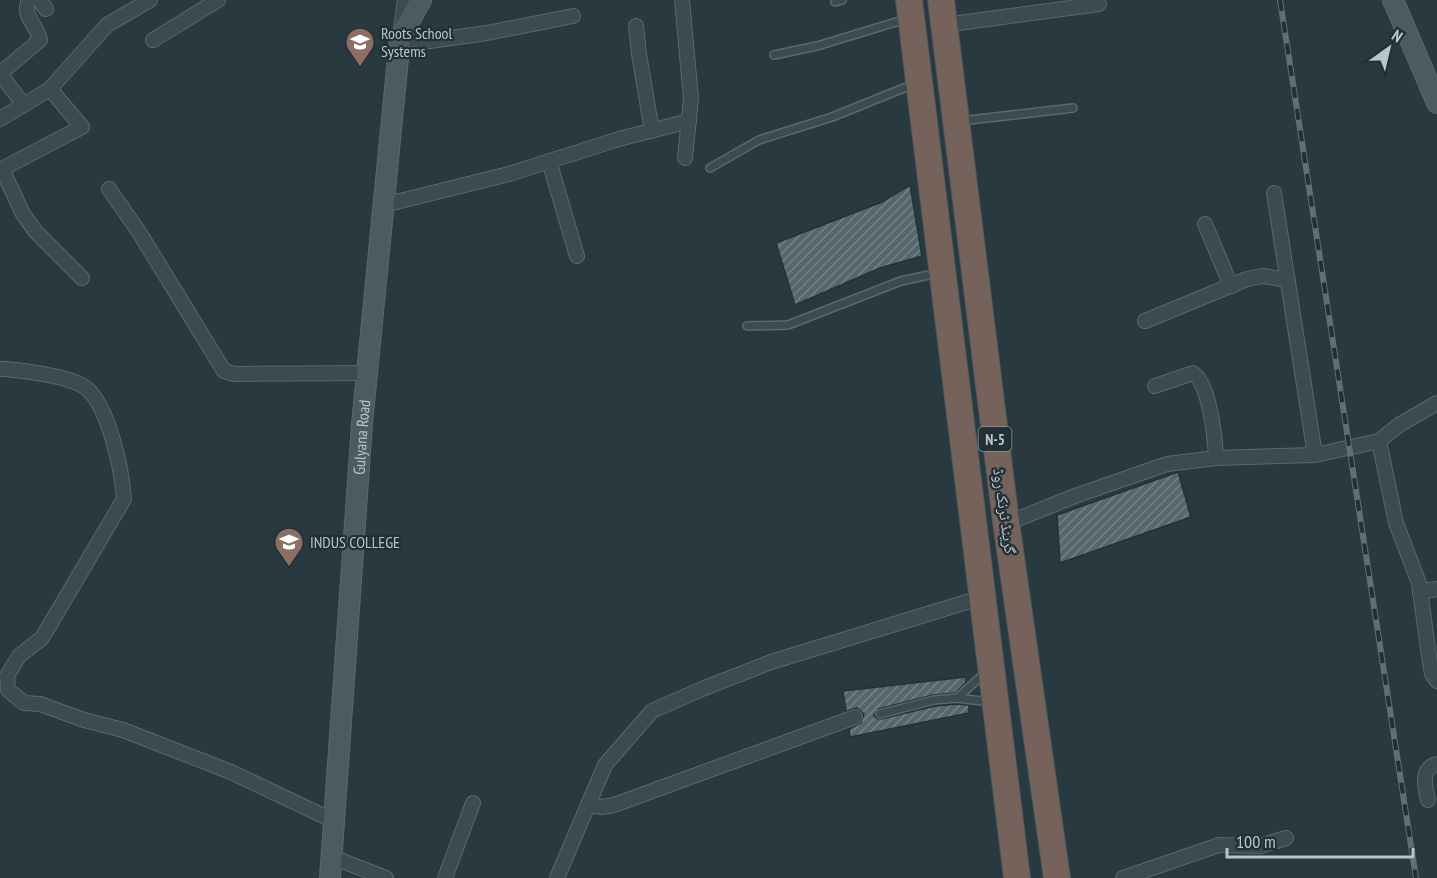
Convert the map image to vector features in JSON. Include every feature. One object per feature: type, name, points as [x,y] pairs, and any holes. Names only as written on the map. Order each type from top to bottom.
[{"type":"highway","name":"گرینڈ ٹرنک روڈ","points":[[941,0],[1006,522],[1056,878]]},
{"type":"highway","name":"گرینڈ ٹرنک روڈ","points":[[911,9],[1017,878]]},
{"type":"highway","points":[[975,526],[1006,522]]},
{"type":"main road","name":"Gulyana Road","points":[[330,878],[367,373],[400,38],[421,0]]},
{"type":"main road","points":[[1393,0],[1437,103]]},
{"type":"street","points":[[24,105],[1,75],[40,39],[26,14],[29,0]]},
{"type":"street","points":[[0,119],[50,89],[107,25],[150,0]]},
{"type":"street","points":[[153,40],[218,0]]},
{"type":"street","points":[[405,0],[400,38],[430,41],[487,33],[573,16]]},
{"type":"street","points":[[682,0],[691,98],[685,158]]},
{"type":"street","points":[[944,25],[1099,4]]},
{"type":"street","points":[[636,26],[652,130]]},
{"type":"street","points":[[50,89],[82,127],[1,169],[23,214],[36,232],[82,278]]},
{"type":"street","points":[[384,205],[509,174],[688,121]]},
{"type":"street","points":[[549,161],[577,256]]},
{"type":"street","points":[[109,189],[139,232],[224,371],[234,374],[367,373]]},
{"type":"street","points":[[1274,193],[1315,455]]},
{"type":"street","points":[[1205,225],[1231,286]]},
{"type":"street","points":[[1145,321],[1231,286],[1263,276],[1288,280]]},
{"type":"street","points":[[0,369],[59,378],[86,387],[100,405],[122,474],[124,499],[42,638],[19,656],[7,676],[8,690],[24,703],[40,704],[84,720],[123,730],[231,772],[334,821]]},
{"type":"street","points":[[1155,386],[1193,373],[1199,377],[1210,409],[1215,434],[1216,458]]},
{"type":"street","points":[[1006,522],[1167,464],[1216,458],[1315,455],[1379,441],[1399,425],[1437,403]]},
{"type":"street","points":[[1379,441],[1396,523],[1415,568],[1432,674],[1437,681]]},
{"type":"street","points":[[1420,592],[1437,589]]},
{"type":"street","points":[[557,878],[605,765],[652,711],[702,688],[771,662],[983,597]]},
{"type":"street","points":[[588,804],[602,807],[614,805],[855,717]]},
{"type":"street","points":[[1428,800],[1424,780],[1426,772],[1431,766],[1437,764]]},
{"type":"street","points":[[445,878],[473,803]]},
{"type":"street","points":[[1124,878],[1156,872],[1219,845],[1260,846],[1286,838]]},
{"type":"street","points":[[332,857],[386,878]]},
{"type":"lane","points":[[774,55],[817,46],[911,9]]},
{"type":"lane","points":[[710,168],[759,140],[832,117],[920,82]]},
{"type":"lane","points":[[956,122],[1073,108]]},
{"type":"lane","points":[[747,326],[788,325],[901,281],[943,272]]},
{"type":"lane","points":[[957,698],[992,667]]},
{"type":"lane","points":[[880,714],[934,700],[957,698],[996,703]]},
{"type":"building","points":[[910,185],[922,256],[880,268],[795,305],[776,243],[882,202]]},
{"type":"building","points":[[1178,472],[1191,517],[1060,563],[1057,515]]},
{"type":"building","points":[[966,677],[966,682],[955,693],[933,695],[879,709],[874,715],[881,719],[935,706],[957,704],[969,705],[969,713],[850,737],[849,729],[861,723],[864,714],[857,708],[846,711],[843,691]]},
{"type":"railway","points":[[1280,0],[1416,878]]},
{"type":"place","name":"Roots School Systems","points":[[360,68]]},
{"type":"place","name":"INDUS COLLEGE","points":[[289,568]]}]
